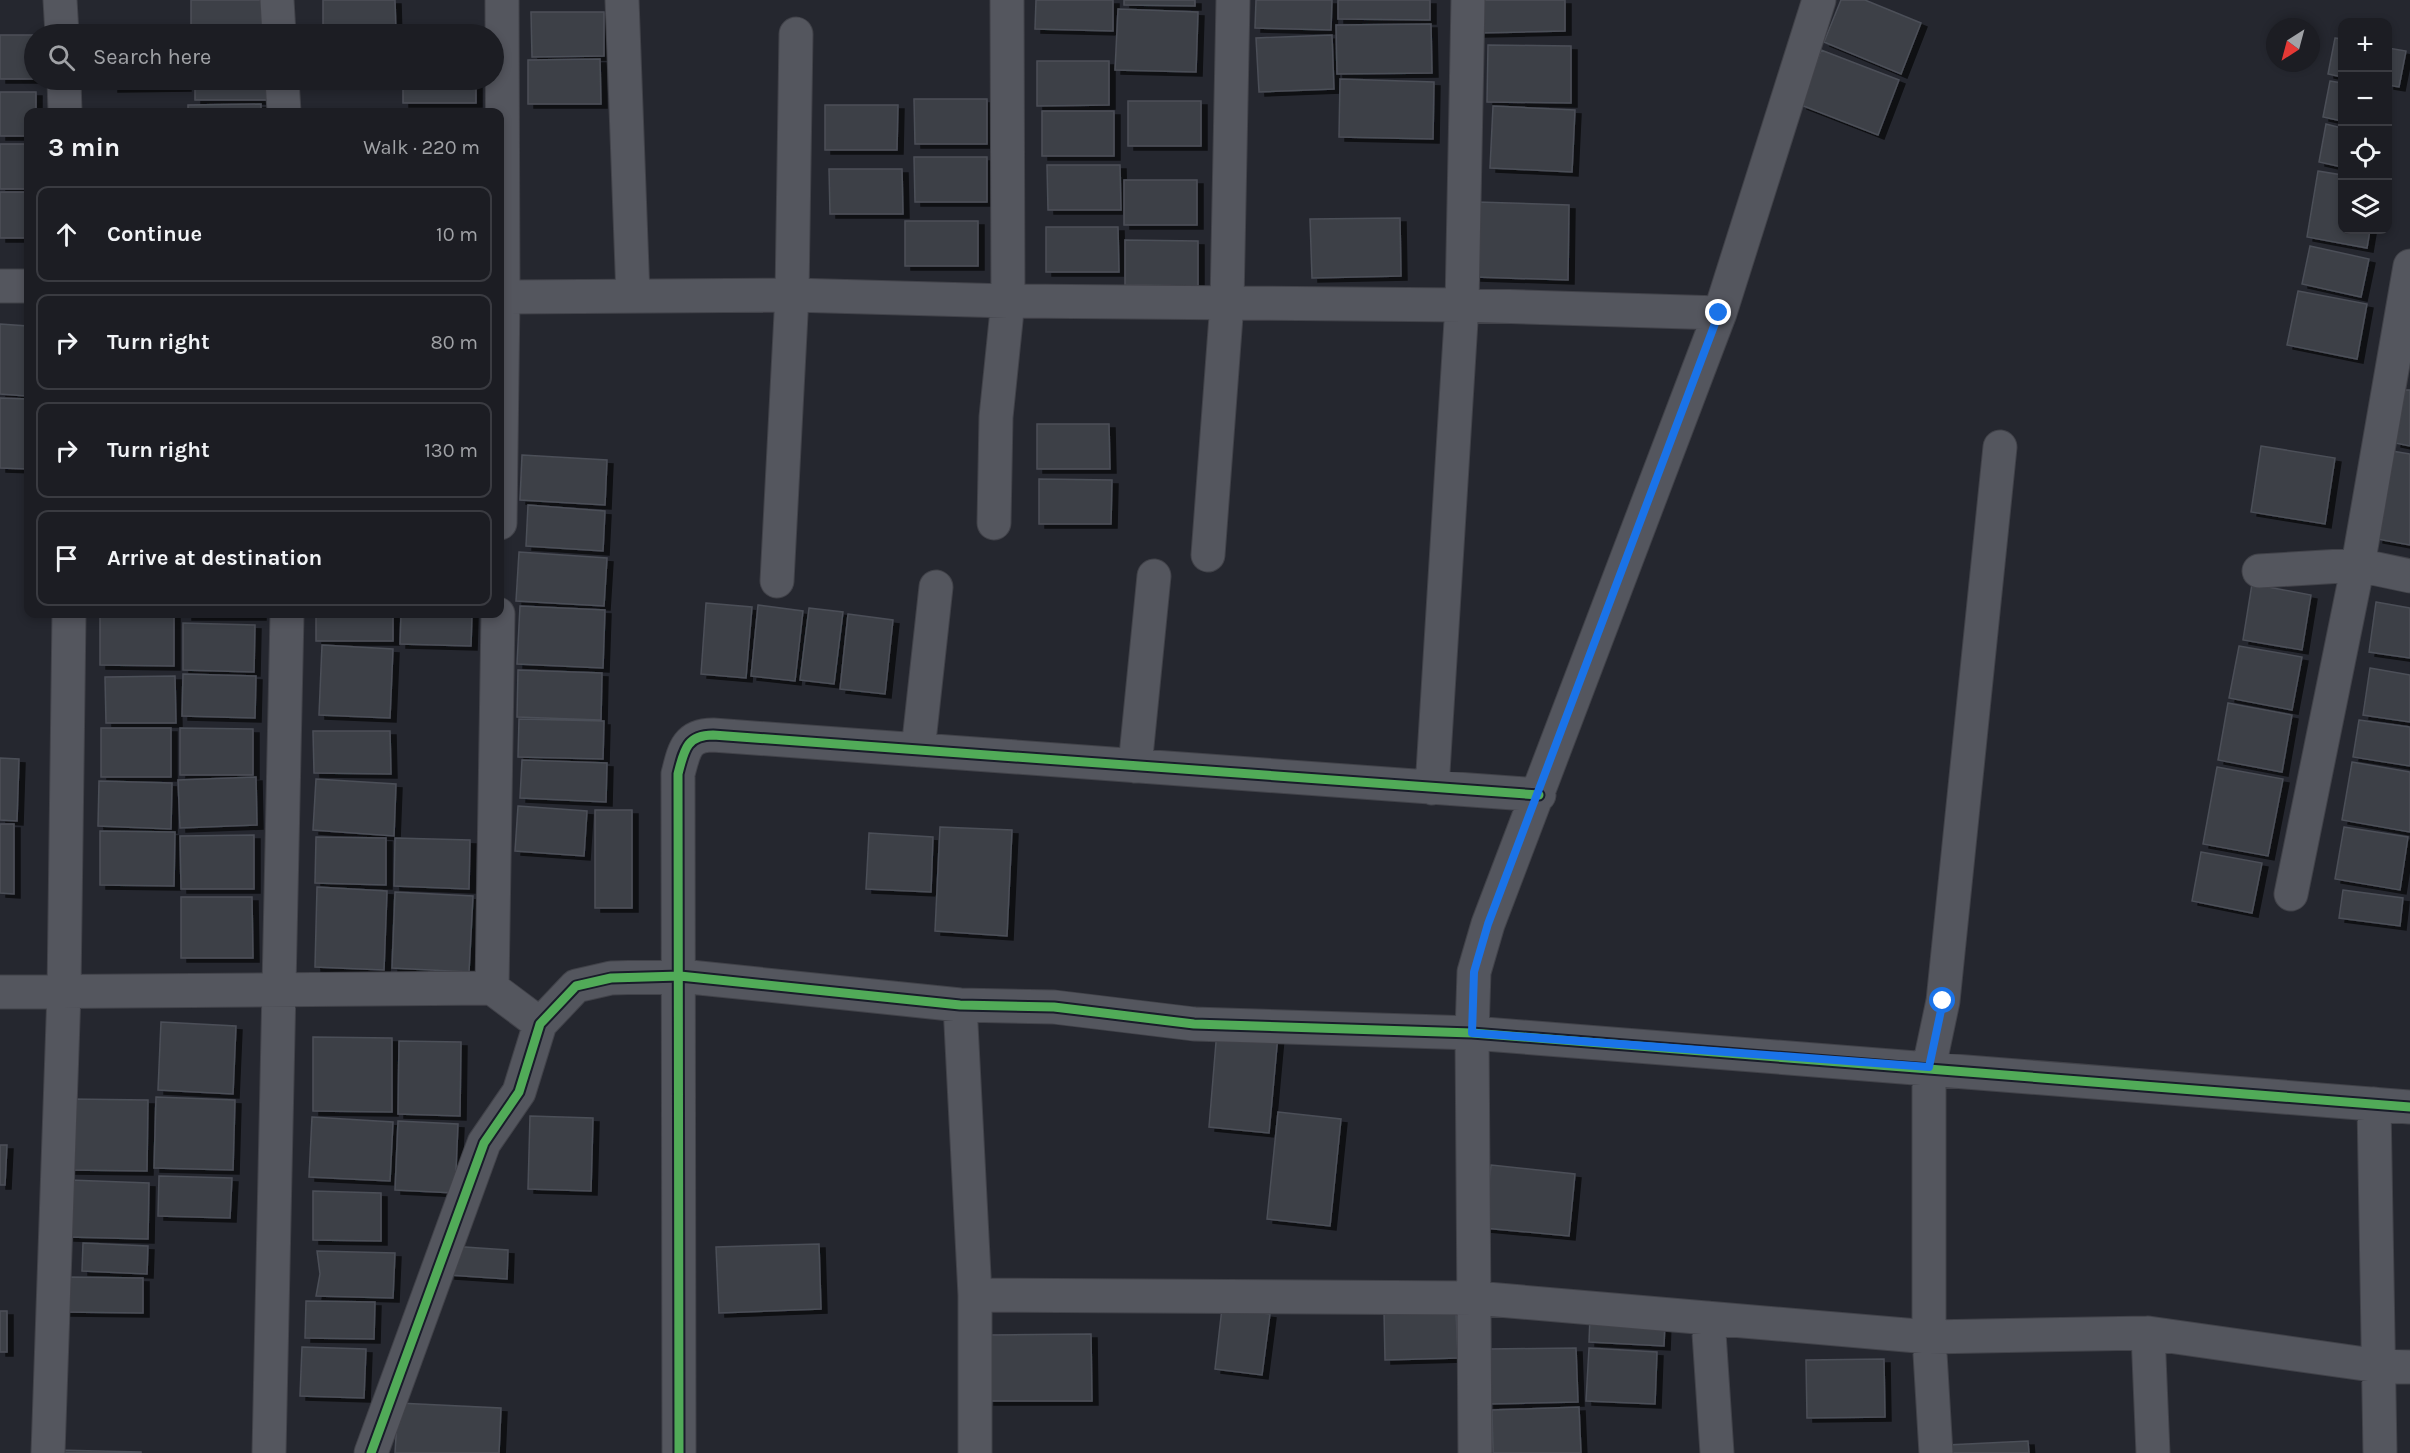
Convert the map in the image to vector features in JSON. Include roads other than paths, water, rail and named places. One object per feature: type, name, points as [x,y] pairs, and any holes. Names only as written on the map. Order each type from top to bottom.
[{"type":"street","points":[[60,0],[61,24]]},
{"type":"street","points":[[277,0],[278,24]]},
{"type":"street","points":[[502,0],[502,24]]},
{"type":"street","points":[[622,0],[633,296]]},
{"type":"street","points":[[994,523],[996,417],[1008,301],[1007,0]]},
{"type":"street","points":[[1208,555],[1227,303],[1233,0]]},
{"type":"street","points":[[1432,788],[1462,305],[1468,0]]},
{"type":"street","points":[[1475,1453],[1472,1033],[1474,972],[1488,924],[1539,795],[1719,313],[1819,0]]},
{"type":"street","points":[[777,581],[792,295],[796,33]]},
{"type":"street","points":[[64,90],[65,108]]},
{"type":"street","points":[[283,90],[284,108]]},
{"type":"street","points":[[502,90],[502,108]]},
{"type":"street","points":[[2291,894],[2358,565],[2410,266]]},
{"type":"street","points":[[0,286],[24,286]]},
{"type":"street","points":[[504,297],[792,295],[1008,301],[1462,305],[1719,313]]},
{"type":"street","points":[[1936,1453],[1929,1337],[1929,1067],[1943,1001],[2000,447]]},
{"type":"street","points":[[2259,571],[2358,565],[2410,576]]},
{"type":"street","points":[[1135,766],[1154,576]]},
{"type":"street","points":[[918,750],[936,587]]},
{"type":"street","points":[[48,1453],[64,992],[69,618]]},
{"type":"street","points":[[269,1453],[287,618]]},
{"type":"street","points":[[492,988],[498,618]]},
{"type":"street","points":[[679,1453],[678,774],[684,750],[694,739],[700,735],[713,735],[1539,795]]},
{"type":"street","points":[[371,1453],[484,1143],[519,1092],[540,1024],[576,986],[611,978],[680,976],[960,1005],[1054,1007],[1194,1024],[1472,1033],[1929,1067],[2410,1107]]},
{"type":"street","points":[[0,992],[492,988],[540,1024]]},
{"type":"street","points":[[960,1005],[975,1295],[975,1453]]},
{"type":"street","points":[[2374,1104],[2395,1366],[2380,1453]]},
{"type":"street","points":[[975,1295],[1474,1298],[1929,1337],[2148,1333],[2395,1366]]},
{"type":"street","points":[[1708,1318],[1717,1453]]},
{"type":"street","points":[[2148,1333],[2153,1453]]}]
